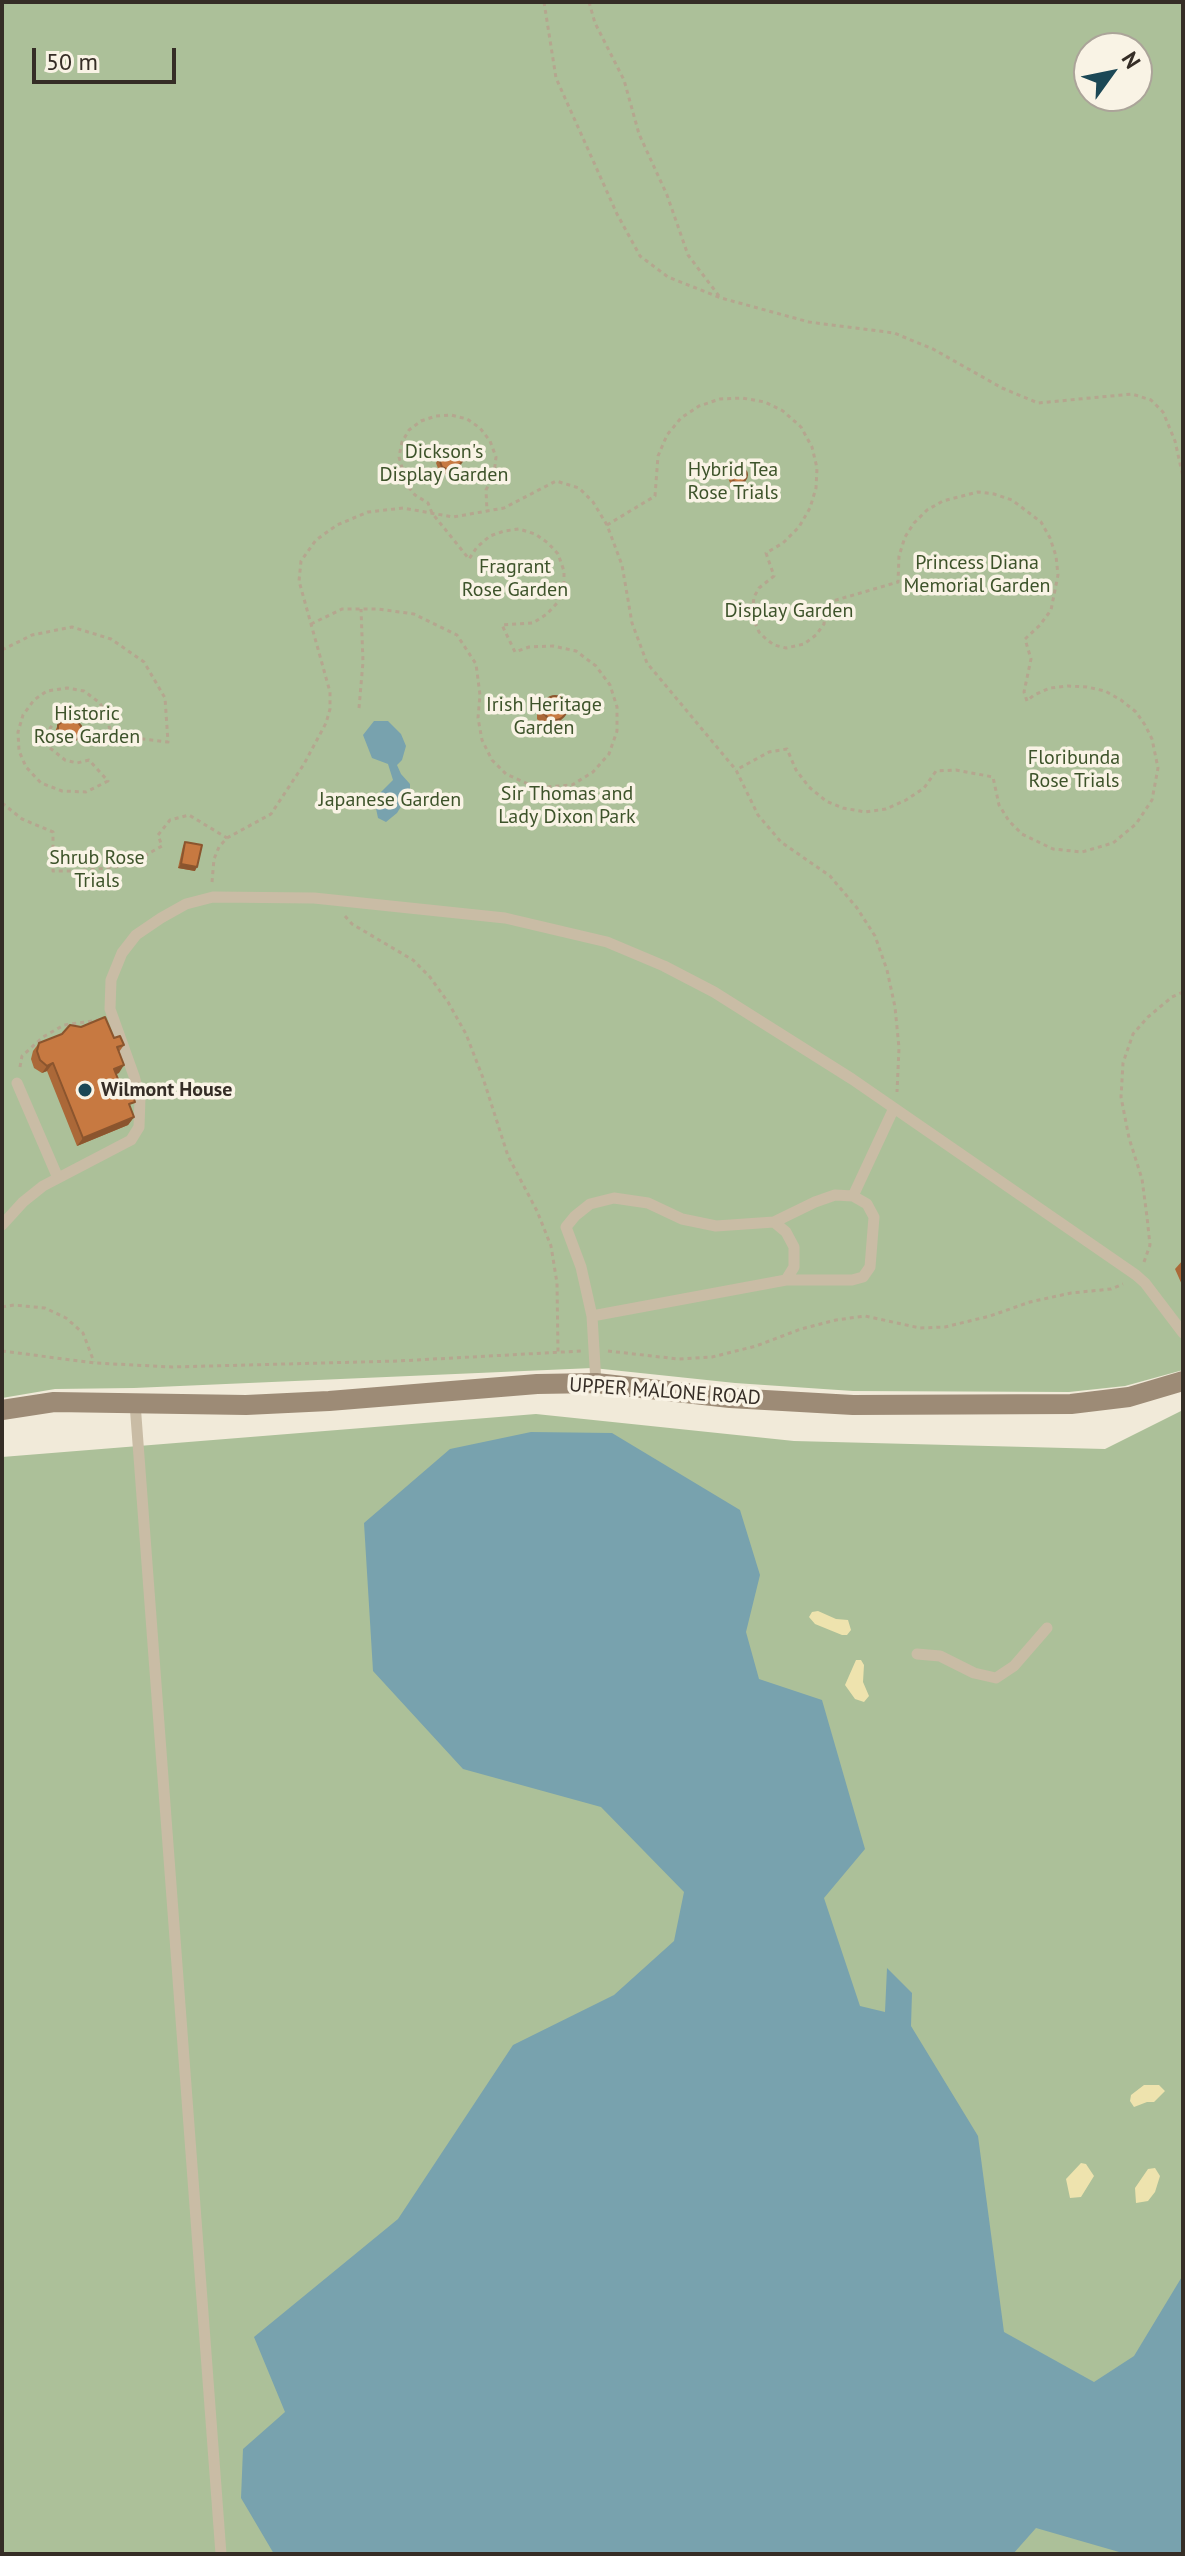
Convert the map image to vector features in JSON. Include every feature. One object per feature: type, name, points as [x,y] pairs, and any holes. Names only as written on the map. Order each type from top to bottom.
[{"type":"main road","name":"UPPER MALONE ROAD","points":[[2,1410],[54,1402],[246,1405],[537,1384],[596,1383],[730,1398],[853,1405],[1071,1404],[1129,1397],[1183,1381]]},
{"type":"lane","points":[[2,1225],[23,1202],[58,1178],[131,1140],[139,1127],[140,1098],[110,1009],[111,980],[122,953],[136,935],[186,904],[213,897],[334,900],[505,918],[607,942],[664,966],[714,992],[839,1071],[1136,1275],[1183,1333]]},
{"type":"lane","points":[[17,1083],[58,1178]]},
{"type":"lane","points":[[853,1196],[894,1108]]},
{"type":"lane","points":[[592,1316],[786,1280],[852,1280],[863,1277],[870,1267],[874,1217],[867,1204],[853,1196],[835,1195],[774,1222],[716,1226],[682,1219],[648,1203],[614,1198],[590,1204],[566,1227],[581,1267],[592,1316],[596,1383]]},
{"type":"lane","points":[[774,1222],[786,1232],[794,1247],[794,1267],[786,1280]]},
{"type":"lane","points":[[135,1403],[221,2554]]},
{"type":"lane","points":[[917,1654],[940,1656],[974,1673],[996,1678],[1014,1666],[1047,1628]]},
{"type":"path","points":[[544,2],[556,78],[617,214],[640,256],[668,277],[721,298],[809,322],[894,333],[933,349],[1002,388],[1038,403],[1132,394],[1151,400],[1163,412],[1175,441],[1183,477]]},
{"type":"path","points":[[589,2],[595,23],[624,80],[639,134],[667,195],[688,255],[721,298]]},
{"type":"path","points":[[607,525],[655,496],[658,456],[667,435],[681,418],[699,406],[720,399],[742,398],[765,402],[783,411],[801,427],[812,447],[817,468],[816,488],[810,508],[799,527],[783,543],[766,553],[774,576],[759,588],[752,615],[759,632],[774,645],[786,648],[804,644],[816,635],[824,624],[826,603],[898,582],[899,556],[905,537],[927,510],[943,501],[978,492],[1012,500],[1041,522],[1056,556],[1058,575],[1051,610],[1025,639],[1031,659],[1024,692],[1027,701],[1050,688],[1068,686],[1105,691],[1136,712],[1145,725],[1152,739],[1158,768],[1152,800],[1136,824],[1113,843],[1082,852],[1053,849],[1022,834],[999,805],[993,777],[956,770],[936,771],[924,788],[906,800],[886,809],[865,812],[826,801],[809,787],[796,770],[787,749],[769,752],[736,770]]},
{"type":"path","points":[[311,624],[342,609],[361,609],[414,614],[457,635],[476,664],[480,695],[478,718],[482,740],[492,760],[506,774],[528,784],[546,787],[572,785],[593,772],[609,754],[617,731],[617,707],[610,685],[596,666],[576,651],[553,646],[529,647],[515,652],[502,625],[533,623],[558,602],[564,587],[564,571],[558,554],[542,538],[519,529],[490,536],[469,559],[432,513],[428,503],[407,485],[399,457],[409,430],[421,421],[451,415],[467,419],[480,428],[490,441],[496,457],[494,474],[486,490],[487,511]]},
{"type":"path","points":[[213,897],[214,859],[219,847],[227,838],[271,814],[326,723],[330,692],[299,581],[301,561],[316,540],[337,525],[368,512],[403,508],[453,517],[504,508],[556,481],[579,488],[593,502],[607,525],[622,565],[632,623],[647,663],[736,770],[758,815],[781,842],[830,876],[875,936],[887,970],[899,1048],[894,1108]]},
{"type":"path","points":[[359,708],[363,662],[361,609]]},
{"type":"path","points":[[2,650],[32,635],[72,627],[111,639],[144,662],[165,698],[168,742],[111,735],[100,703],[84,691],[67,688],[47,691],[34,700],[23,715],[18,732],[19,751],[26,767],[41,783],[62,791],[86,792],[108,781],[89,760],[77,763],[65,760],[50,748],[47,733],[55,721],[66,717],[78,723]]},
{"type":"path","points":[[2,803],[22,819],[53,832],[53,871],[116,867],[137,860],[162,846],[158,835],[170,820],[189,815],[227,838]]},
{"type":"path","points":[[334,900],[352,924],[413,960],[430,977],[466,1034],[508,1156],[537,1211],[551,1246],[557,1283],[558,1352]]},
{"type":"path","points":[[2,1351],[95,1363],[172,1367],[282,1365],[596,1349],[678,1359],[712,1357],[836,1320],[865,1316],[920,1328],[945,1327],[1030,1302],[1111,1289],[1136,1275],[1150,1245],[1142,1179],[1129,1138],[1121,1097],[1123,1063],[1133,1034],[1148,1017],[1183,992]]},
{"type":"path","points":[[17,1083],[22,1056],[43,1037],[64,1025],[113,1017]]},
{"type":"path","points":[[2,1307],[45,1308],[66,1318],[83,1333],[95,1363]]},
{"type":"green space","name":"Sir Thomas and Lady Dixon Park","points":[[2,2],[1183,2],[1183,1370],[1125,1386],[1069,1392],[853,1391],[735,1383],[593,1368],[55,1389],[2,1398]]},
{"type":"green space","points":[[1183,1410],[1183,2554],[2,2554],[2,1457],[536,1414],[794,1441],[1105,1449]]},
{"type":"sand","points":[[818,1611],[836,1619],[848,1620],[851,1630],[847,1635],[842,1635],[815,1624],[809,1617],[812,1612]]},
{"type":"sand","points":[[856,1660],[861,1660],[864,1665],[863,1682],[869,1696],[864,1702],[855,1699],[845,1685]]},
{"type":"sand","points":[[1144,2085],[1159,2085],[1165,2091],[1154,2102],[1134,2107],[1130,2101],[1131,2095]]},
{"type":"sand","points":[[1081,2163],[1086,2164],[1094,2176],[1081,2197],[1070,2198],[1066,2179]]},
{"type":"sand","points":[[1155,2168],[1160,2176],[1155,2192],[1148,2201],[1136,2203],[1135,2188],[1148,2169]]},
{"type":"water","points":[[374,721],[388,721],[401,734],[406,746],[397,765],[410,784],[410,792],[397,813],[386,822],[378,818],[374,799],[393,780],[388,764],[372,758],[363,735]]},
{"type":"water","points":[[531,1432],[612,1433],[740,1510],[760,1575],[746,1632],[759,1679],[822,1700],[865,1849],[824,1898],[860,2006],[885,2012],[887,1968],[912,1993],[911,2026],[978,2136],[1004,2332],[1094,2382],[1134,2356],[1183,2275],[1183,2554],[1126,2554],[1036,2528],[1013,2554],[274,2554],[241,2498],[243,2449],[285,2412],[254,2337],[398,2219],[513,2045],[614,1995],[674,1941],[684,1892],[601,1807],[463,1769],[373,1671],[364,1523],[450,1449]]},
{"type":"building","points":[[451,447],[460,452],[463,460],[450,471],[442,467],[439,459],[443,450]]},
{"type":"building","points":[[739,467],[745,469],[745,481],[739,483],[733,481],[731,475],[733,469]]},
{"type":"building","points":[[555,696],[563,700],[567,708],[563,716],[555,720],[547,716],[543,708],[547,700]]},
{"type":"building","points":[[65,719],[75,719],[81,726],[81,735],[74,741],[63,741],[58,735],[58,725]]},
{"type":"building","points":[[185,842],[202,845],[197,867],[181,864]]},
{"type":"building","name":"Wilmont House","points":[[105,1017],[114,1038],[120,1036],[124,1045],[117,1047],[124,1065],[114,1069],[126,1099],[133,1096],[135,1102],[129,1104],[134,1117],[83,1138],[53,1063],[47,1066],[40,1060],[37,1051],[39,1043],[62,1034],[70,1025],[81,1027]]},
{"type":"place","name":"Wilmont House","points":[[85,1090]]},
{"type":"park label","name":"Dickson's Display Garden","points":[[444,464]]},
{"type":"park label","name":"Hybrid Tea Rose Trials","points":[[733,482]]},
{"type":"park label","name":"Princess Diana Memorial Garden","points":[[977,574]]},
{"type":"park label","name":"Fragrant Rose Garden","points":[[515,578]]},
{"type":"park label","name":"Display Garden","points":[[789,611]]},
{"type":"park label","name":"Irish Heritage Garden","points":[[544,716]]},
{"type":"park label","name":"Historic Rose Garden","points":[[87,726]]},
{"type":"park label","name":"Floribunda Rose Trials","points":[[1074,770]]},
{"type":"park label","name":"Japanese Garden","points":[[390,800]]},
{"type":"park label","name":"Shrub Rose Trials","points":[[97,870]]}]
